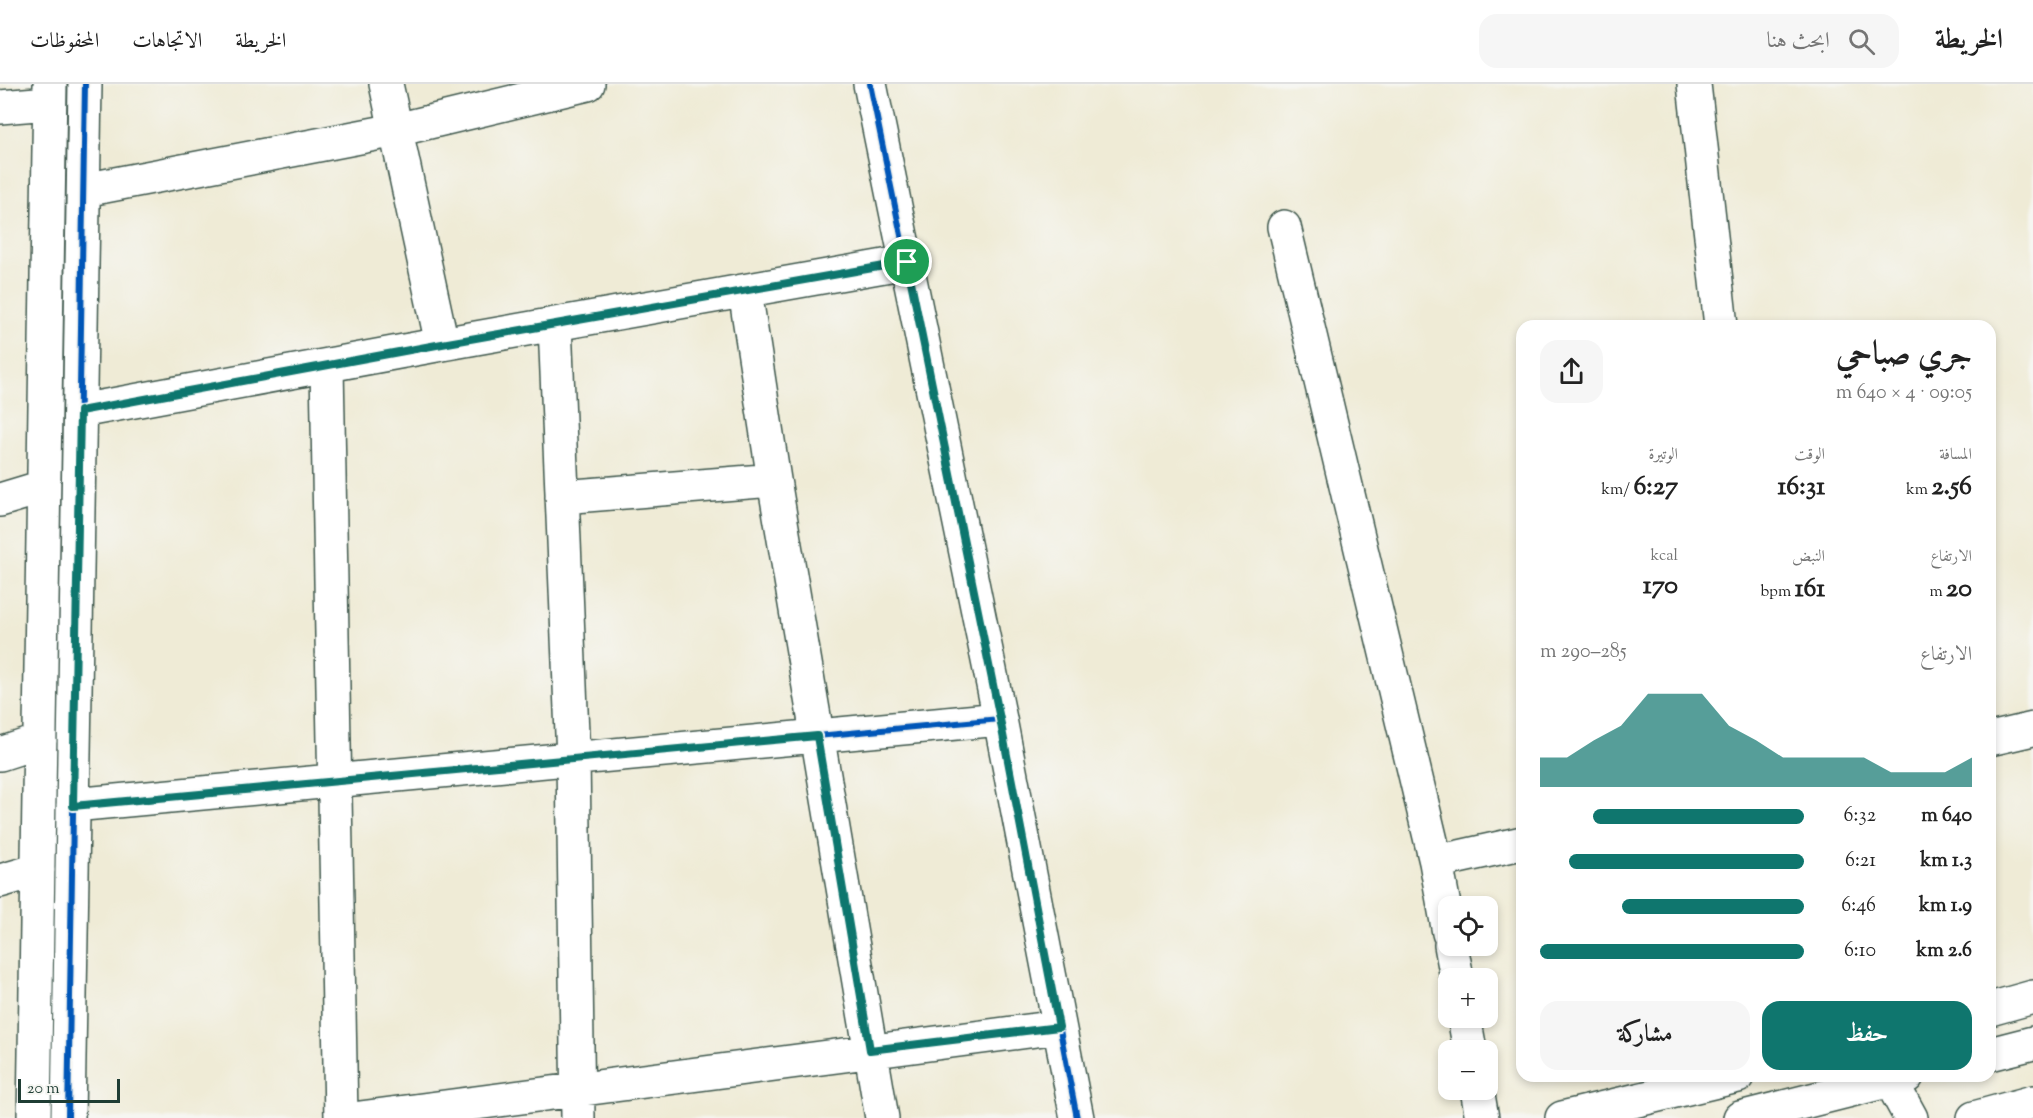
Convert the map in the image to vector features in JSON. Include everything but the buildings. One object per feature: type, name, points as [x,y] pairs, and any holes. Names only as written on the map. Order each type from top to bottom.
[{"type":"main road","points":[[68,1118],[85,84]]},
{"type":"main road","points":[[386,84],[442,344]]},
{"type":"main road","points":[[84,190],[396,130],[588,84]]},
{"type":"main road","points":[[870,84],[1000,719],[1077,1118]]},
{"type":"main road","points":[[1694,84],[1720,320]]},
{"type":"main road","points":[[0,107],[50,93],[34,1118]]},
{"type":"main road","points":[[1284,226],[1442,896]]},
{"type":"main road","points":[[80,411],[907,262]]},
{"type":"main road","points":[[745,291],[774,480],[882,1118]]},
{"type":"main road","points":[[555,324],[573,758],[578,1104]]},
{"type":"main road","points":[[327,367],[341,1118]]},
{"type":"main road","points":[[562,497],[774,480]]},
{"type":"main road","points":[[0,500],[43,487]]},
{"type":"main road","points":[[73,806],[1000,719]]},
{"type":"main road","points":[[1996,738],[2033,729]]},
{"type":"main road","points":[[0,754],[40,741]]},
{"type":"main road","points":[[1436,862],[1516,844]]},
{"type":"main road","points":[[0,881],[39,870]]},
{"type":"main road","points":[[1996,1007],[2033,997]]},
{"type":"main road","points":[[360,1118],[578,1104],[870,1050],[1059,1027]]},
{"type":"main road","points":[[1996,1052],[2033,1042]]},
{"type":"main road","points":[[1562,1118],[1713,1082]]},
{"type":"main road","points":[[1740,1118],[1876,1082]]},
{"type":"main road","points":[[1897,1082],[1911,1118]]},
{"type":"main road","points":[[1479,1100],[1482,1118]]},
{"type":"main road","points":[[1974,1118],[2033,1102]]},
{"type":"cycle path","points":[[68,1118],[85,84]]},
{"type":"cycle path","points":[[870,84],[1000,719],[1077,1118]]},
{"type":"cycle path","points":[[73,805],[1000,719]]},
{"type":"route","points":[[907,262],[1000,719],[1059,1027],[870,1050],[817,736],[73,806],[80,411],[907,262]]}]
